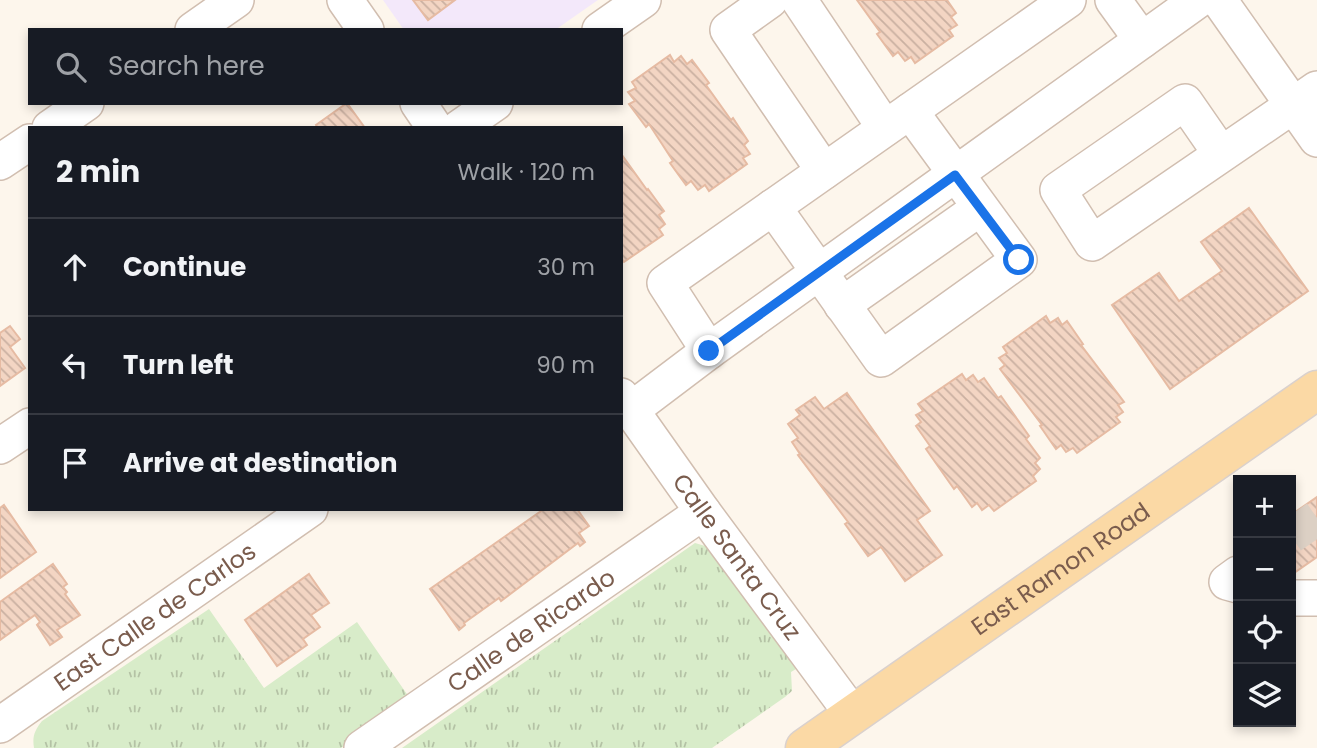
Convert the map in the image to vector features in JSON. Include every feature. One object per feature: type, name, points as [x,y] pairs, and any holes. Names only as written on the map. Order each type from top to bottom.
[{"type":"main road","name":"East Ramon Road","points":[[805,748],[1317,390]]},
{"type":"street","points":[[196,28],[236,0]]},
{"type":"street","points":[[345,0],[365,28]]},
{"type":"street","points":[[603,28],[643,0]]},
{"type":"street","points":[[770,0],[728,30],[824,172]]},
{"type":"street","points":[[774,207],[881,359],[1019,260],[955,175],[897,120],[799,0]]},
{"type":"street","points":[[709,351],[665,283],[1068,0]]},
{"type":"street","points":[[1114,0],[1142,40]]},
{"type":"street","points":[[626,403],[709,351],[1198,0]]},
{"type":"street","points":[[1219,0],[1305,98],[1317,139]]},
{"type":"street","points":[[1221,154],[1305,98]]},
{"type":"street","points":[[53,126],[83,105]]},
{"type":"street","points":[[419,105],[434,126]]},
{"type":"street","points":[[462,126],[492,105]]},
{"type":"street","points":[[0,162],[28,143]]},
{"type":"street","points":[[842,305],[980,208]]},
{"type":"street","name":"Calle Santa Cruz","points":[[626,403],[853,715]]},
{"type":"street","points":[[0,446],[28,427]]},
{"type":"street","name":"East Calle de Carlos","points":[[0,725],[307,511]]},
{"type":"street","name":"Calle de Ricardo","points":[[362,748],[703,512]]},
{"type":"street","points":[[1296,598],[1317,598]]},
{"type":"shaded area","points":[[383,0],[598,0],[558,28],[403,28]]},
{"type":"green space","points":[[695,543],[712,548],[796,669],[791,672],[792,691],[785,697],[712,748],[402,748]]},
{"type":"green space","points":[[209,609],[264,688],[357,622],[411,700],[341,748],[34,748],[35,733],[42,721]]},
{"type":"building","points":[[413,0],[455,0],[428,20]]},
{"type":"building","points":[[857,0],[947,0],[956,13],[951,17],[957,25],[949,30],[953,36],[915,63],[911,57],[905,61],[898,52],[893,56]]},
{"type":"building","points":[[670,55],[674,62],[681,56],[687,64],[692,60],[709,83],[706,85],[748,141],[744,145],[750,154],[743,158],[747,164],[709,191],[705,185],[698,190],[691,181],[686,185],[670,163],[673,161],[649,124],[646,127],[629,104],[635,101],[628,92],[636,88],[632,82]]},
{"type":"building","points":[[344,105],[348,105],[364,126],[317,126]]},
{"type":"building","points":[[623,156],[664,211],[659,215],[665,224],[659,229],[663,235],[624,262]]},
{"type":"building","points":[[1249,208],[1308,291],[1170,389],[1112,305],[1159,273],[1179,301],[1222,271],[1201,242]]},
{"type":"building","points":[[1046,316],[1050,323],[1058,318],[1062,325],[1067,321],[1083,344],[1081,345],[1124,402],[1118,405],[1123,412],[1116,417],[1120,422],[1077,453],[1073,448],[1066,452],[1061,445],[1056,449],[1040,426],[1042,425],[1000,369],[1005,365],[999,358],[1007,353],[1003,347]]},
{"type":"building","points":[[10,326],[20,339],[10,347],[25,368],[0,386],[0,333]]},
{"type":"building","points":[[962,374],[966,380],[973,375],[978,382],[984,378],[998,398],[1001,396],[1029,436],[1026,439],[1040,458],[1035,463],[1040,469],[1033,476],[1036,481],[994,511],[989,505],[982,510],[977,503],[972,507],[957,486],[954,489],[926,449],[930,446],[916,426],[921,422],[916,415],[923,411],[918,404]]},
{"type":"building","points":[[847,393],[930,511],[917,520],[942,555],[905,581],[881,547],[868,556],[845,524],[848,522],[798,455],[800,454],[792,442],[798,438],[788,424],[800,415],[796,410],[815,397],[824,409]]},
{"type":"building","points":[[1317,497],[1317,557],[1296,572],[1296,538],[1296,512]]},
{"type":"building","points":[[4,505],[36,552],[0,578],[0,508]]},
{"type":"building","points":[[541,511],[578,511],[589,526],[579,533],[585,542],[580,546],[578,543],[501,601],[499,598],[464,623],[459,630],[430,589]]},
{"type":"building","points":[[53,564],[67,584],[63,587],[67,592],[65,594],[80,615],[57,630],[62,637],[50,645],[37,625],[40,622],[35,615],[0,640],[0,602]]},
{"type":"building","points":[[309,574],[329,603],[311,615],[320,627],[303,639],[307,645],[277,666],[245,620]]},
{"type":"tunnel","points":[[1296,533],[1317,518]]},
{"type":"route","points":[[709,351],[955,175],[1019,260]]}]
